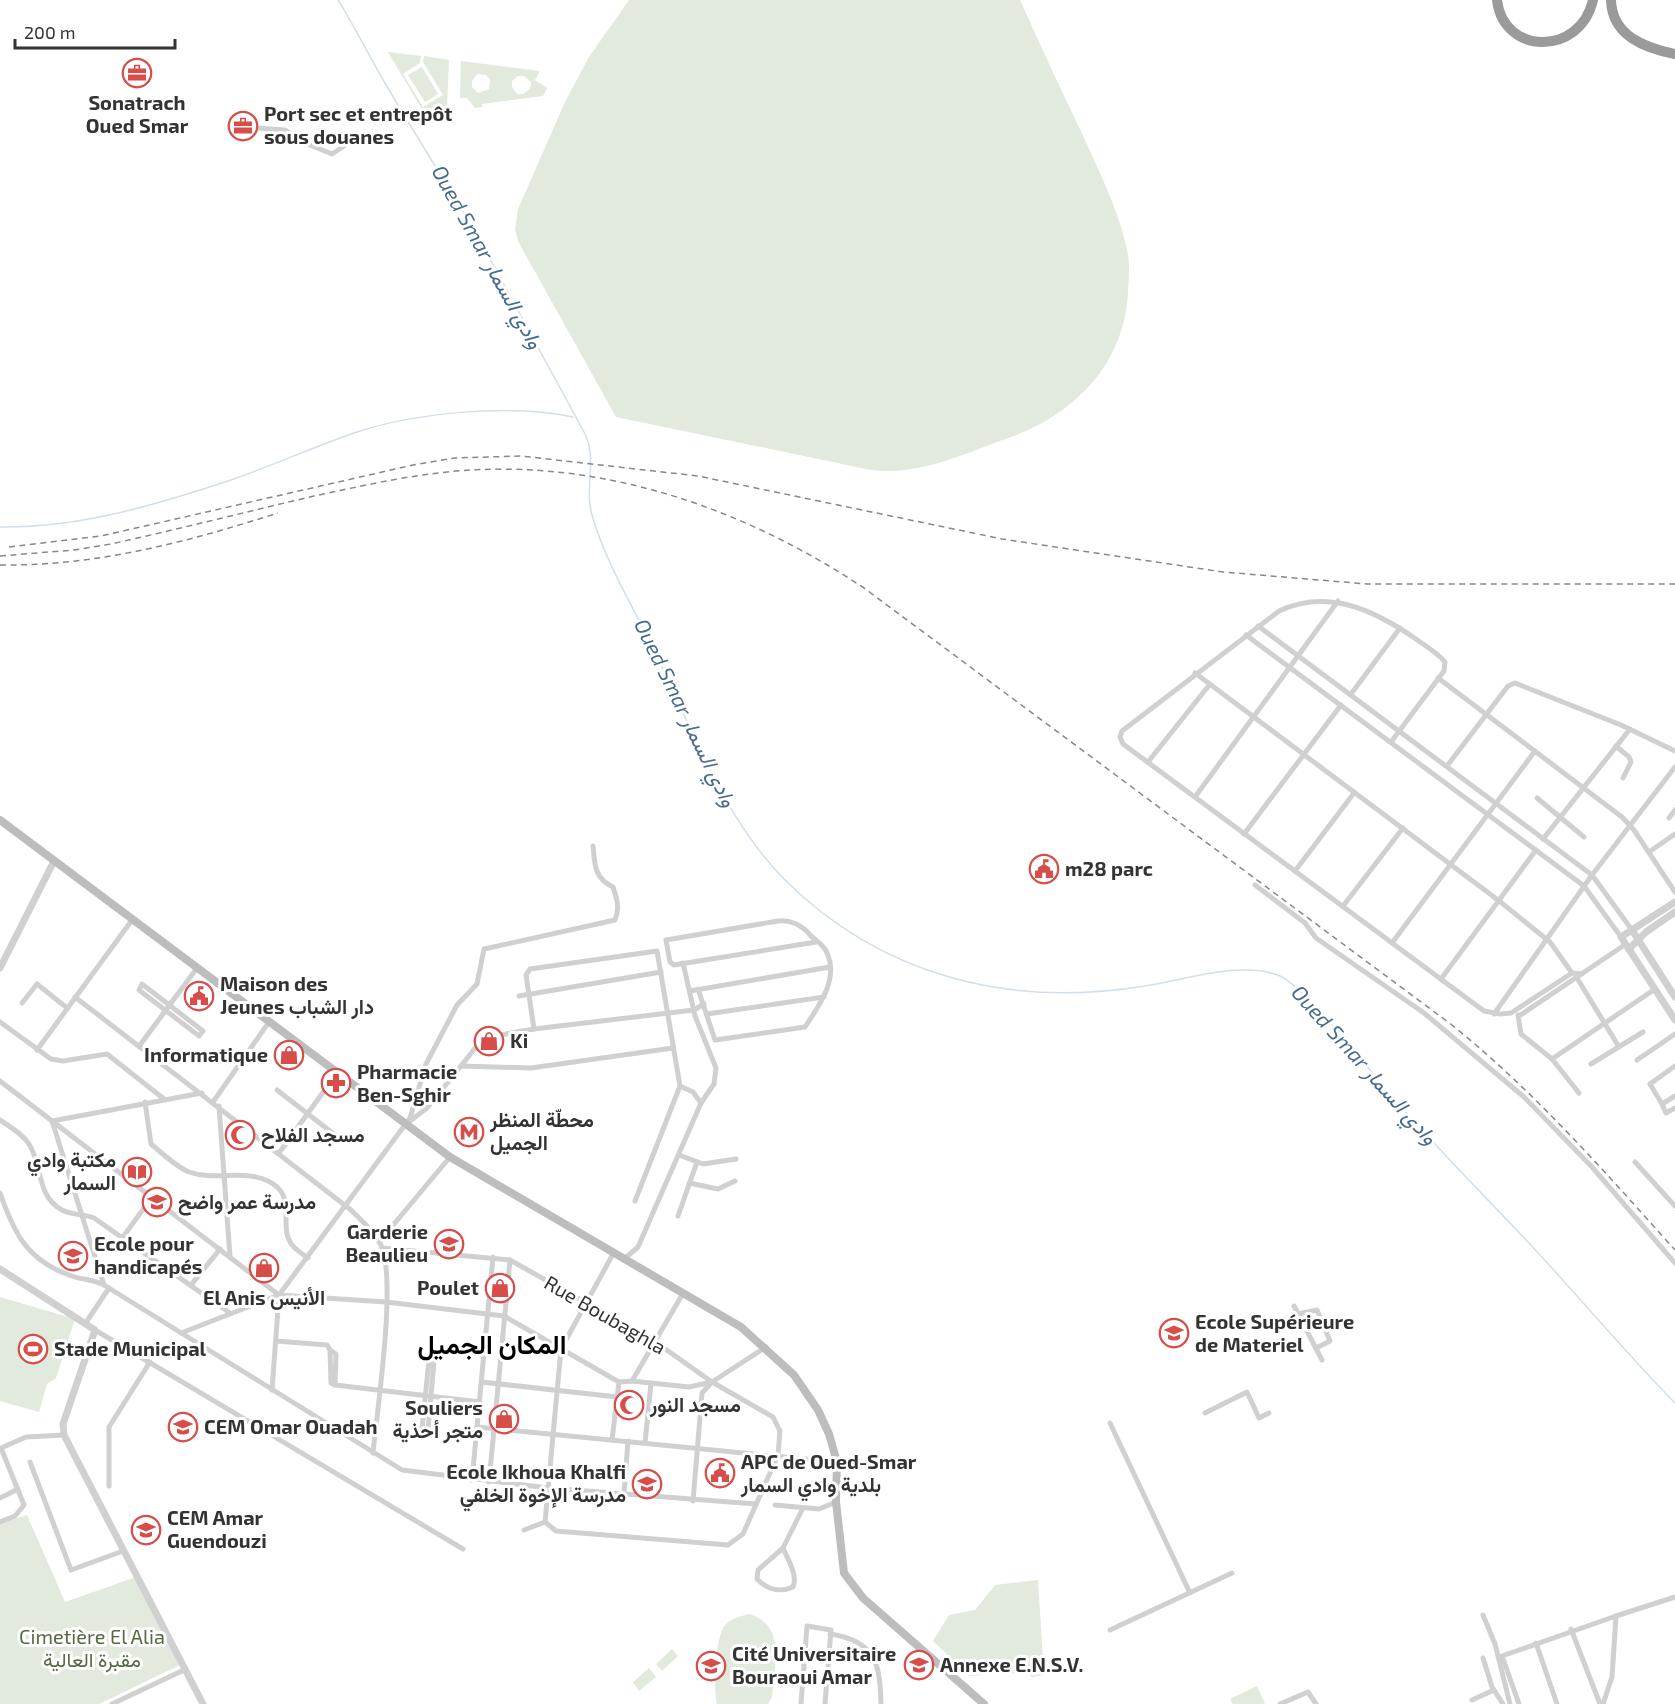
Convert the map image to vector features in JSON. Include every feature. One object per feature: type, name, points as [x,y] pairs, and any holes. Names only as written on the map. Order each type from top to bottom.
[{"type":"highway","points":[[1497,0],[1504,20],[1515,32],[1541,43],[1568,36],[1580,28],[1590,12],[1593,0]]},
{"type":"highway","points":[[1611,0],[1615,21],[1623,32],[1653,49],[1675,54]]},
{"type":"main road","points":[[0,820],[450,1157],[741,1327],[766,1347],[794,1375],[818,1410],[829,1434],[837,1462],[836,1502],[844,1573],[863,1598],[984,1704]]},
{"type":"street","points":[[230,126],[285,130],[305,143],[332,154],[350,142]]},
{"type":"street","points":[[1195,797],[1338,601]]},
{"type":"street","points":[[1390,742],[1445,668],[1443,659],[1400,628],[1376,615],[1338,601],[1301,602],[1279,611],[1195,673],[1122,731],[1120,737],[1123,744],[1479,1009],[1494,1014],[1517,1013],[1575,976],[1639,940],[1646,932],[1675,912]]},
{"type":"street","points":[[1258,626],[1592,875],[1639,940],[1675,997]]},
{"type":"street","points":[[1351,694],[1400,628]]},
{"type":"street","points":[[1246,635],[1584,886],[1621,937],[1675,1020]]},
{"type":"street","points":[[1195,673],[1452,865],[1546,939],[1575,976],[1619,1047]]},
{"type":"street","points":[[1438,678],[1630,824],[1675,892]]},
{"type":"street","points":[[1447,766],[1508,686],[1515,683],[1630,729],[1675,751]]},
{"type":"street","points":[[1148,762],[1210,684]]},
{"type":"street","points":[[1244,834],[1341,705]]},
{"type":"street","points":[[1543,839],[1630,729]]},
{"type":"street","points":[[1616,746],[1629,757],[1631,762],[1623,778]]},
{"type":"street","points":[[1392,943],[1535,751]]},
{"type":"street","points":[[1494,1014],[1592,875],[1675,767]]},
{"type":"street","points":[[1295,871],[1354,793]]},
{"type":"street","points":[[1537,798],[1584,837]]},
{"type":"street","points":[[1669,819],[1675,810]]},
{"type":"street","points":[[1342,906],[1403,828]]},
{"type":"street","points":[[1649,852],[1675,834]]},
{"type":"street","points":[[272,1390],[279,1295],[406,1124],[412,1113],[426,1064],[457,1005],[479,979],[484,949],[615,920],[618,913],[616,897],[613,887],[601,881],[597,874],[593,846]]},
{"type":"street","points":[[1441,979],[1536,850]]},
{"type":"street","points":[[0,968],[54,861]]},
{"type":"street","points":[[1255,885],[1305,923],[1316,938],[1424,1013],[1524,1096],[1592,1167],[1675,1263]]},
{"type":"street","points":[[1621,937],[1675,902]]},
{"type":"street","points":[[37,1050],[132,920]]},
{"type":"street","points":[[698,989],[715,1040],[805,1026],[824,997],[830,967],[828,954],[823,945],[816,942],[810,934],[794,922],[785,920],[666,940],[670,962],[674,965],[816,942]]},
{"type":"street","points":[[534,1029],[527,971],[654,950],[659,954],[680,1086],[635,1201]]},
{"type":"street","points":[[623,1260],[638,1247],[701,1103],[714,1084],[716,1068],[694,1010],[683,963]]},
{"type":"street","points":[[690,991],[830,967]]},
{"type":"street","points":[[140,1045],[197,968]]},
{"type":"street","points":[[519,996],[661,972]]},
{"type":"street","points":[[22,1003],[37,984],[67,1008]]},
{"type":"street","points":[[168,1008],[139,990],[142,984],[168,1008],[199,1036],[203,1031],[168,1008]]},
{"type":"street","points":[[1552,1059],[1655,989]]},
{"type":"street","points":[[75,996],[345,1205],[381,1245],[387,1302],[373,1453]]},
{"type":"street","points":[[707,1014],[824,997]]},
{"type":"street","points":[[406,1124],[422,1113],[483,1038],[534,1029],[694,1010],[704,1004]]},
{"type":"street","points":[[1517,1013],[1521,1034],[1552,1059],[1579,1094]]},
{"type":"street","points":[[0,1022],[51,1059],[63,1061],[107,1054],[164,1099]]},
{"type":"street","points":[[230,1257],[216,1104],[269,1022]]},
{"type":"street","points":[[1591,1064],[1643,1032]]},
{"type":"street","points":[[1637,1060],[1675,1034]]},
{"type":"street","points":[[461,1066],[531,1068],[673,1048]]},
{"type":"street","points":[[1675,1066],[1650,1084],[1666,1113],[1675,1108]]},
{"type":"street","points":[[279,1152],[337,1073]]},
{"type":"street","points":[[0,1081],[279,1295]]},
{"type":"street","points":[[680,1086],[693,1092],[701,1103]]},
{"type":"street","points":[[277,1090],[339,1138]]},
{"type":"street","points":[[52,1121],[202,1093]]},
{"type":"street","points":[[1662,1104],[1675,1096]]},
{"type":"street","points":[[145,1102],[151,1144],[189,1172],[249,1176],[269,1181],[281,1192],[287,1203],[286,1229],[292,1245],[308,1258]]},
{"type":"street","points":[[0,1120],[25,1138],[31,1147],[43,1190],[50,1201],[64,1212],[82,1213],[94,1218],[230,1313]]},
{"type":"street","points":[[52,1121],[107,1287],[85,1324]]},
{"type":"street","points":[[679,1155],[697,1162],[711,1164],[736,1159]]},
{"type":"street","points":[[381,1245],[450,1157]]},
{"type":"street","points":[[678,1216],[697,1162]]},
{"type":"street","points":[[1635,1162],[1675,1206]]},
{"type":"street","points":[[689,1183],[718,1189],[735,1181]]},
{"type":"street","points":[[0,1193],[14,1232],[25,1247],[57,1270],[71,1276],[95,1280],[402,1470],[548,1488],[693,1501],[756,1504]]},
{"type":"street","points":[[123,1237],[152,1197]]},
{"type":"street","name":"Rue Boubaghla","points":[[381,1245],[510,1260],[584,1304],[654,1341],[712,1382],[773,1417],[780,1431],[778,1455]]},
{"type":"street","points":[[191,1285],[220,1249]]},
{"type":"street","points":[[545,1522],[561,1349],[613,1254]]},
{"type":"street","points":[[472,1480],[493,1257]]},
{"type":"street","points":[[489,1482],[510,1260]]},
{"type":"street","points":[[0,1269],[85,1324],[463,1549]]},
{"type":"street","points":[[632,1381],[682,1294]]},
{"type":"street","points":[[181,1333],[279,1295],[387,1302],[504,1316],[619,1382],[632,1381],[689,1388],[712,1382]]},
{"type":"street","points":[[1294,1306],[1322,1360]]},
{"type":"street","points":[[1298,1314],[1317,1310],[1330,1341],[1316,1348]]},
{"type":"street","points":[[95,1329],[63,1424],[64,1436],[203,1704]]},
{"type":"street","points":[[276,1341],[324,1344],[330,1350],[331,1383],[335,1385],[480,1402]]},
{"type":"street","points":[[693,1501],[702,1393],[712,1382],[766,1347]]},
{"type":"street","points":[[428,1397],[422,1429],[429,1430],[428,1397],[429,1360],[434,1361],[428,1397]]},
{"type":"street","points":[[109,1486],[109,1427],[150,1362]]},
{"type":"street","points":[[482,1382],[617,1397]]},
{"type":"street","points":[[612,1440],[619,1382]]},
{"type":"street","points":[[645,1443],[651,1383]]},
{"type":"street","points":[[1205,1413],[1246,1392],[1259,1418],[1269,1413]]},
{"type":"street","points":[[1110,1424],[1190,1593]]},
{"type":"street","points":[[477,1427],[837,1462]]},
{"type":"street","points":[[0,1522],[15,1515],[24,1505],[1,1448],[26,1437],[64,1436]]},
{"type":"street","points":[[624,1494],[628,1441]]},
{"type":"street","points":[[545,1522],[556,1531],[728,1545],[743,1534],[778,1455]]},
{"type":"street","points":[[30,1462],[71,1570],[123,1551]]},
{"type":"street","points":[[0,1469],[9,1465]]},
{"type":"street","points":[[0,1498],[18,1489]]},
{"type":"street","points":[[775,1505],[819,1509],[836,1502]]},
{"type":"street","points":[[783,1548],[796,1581],[793,1587],[779,1590],[765,1587],[757,1579],[758,1570],[783,1548],[803,1508]]},
{"type":"street","points":[[524,1530],[545,1522]]},
{"type":"street","points":[[1110,1630],[1232,1573]]},
{"type":"street","points":[[1519,1704],[1502,1656],[1571,1629],[1675,1597]]},
{"type":"street","points":[[1483,1615],[1495,1644],[1510,1704]]},
{"type":"street","points":[[1602,1704],[1612,1677],[1616,1616]]},
{"type":"street","points":[[801,1704],[807,1626],[831,1630],[825,1704]]},
{"type":"street","points":[[1571,1629],[1602,1704]]},
{"type":"street","points":[[830,1634],[852,1638],[866,1648],[875,1659],[880,1675],[880,1704]]},
{"type":"street","points":[[1536,1643],[1557,1704]]},
{"type":"street","points":[[1483,1658],[1494,1690],[1503,1704]]},
{"type":"street","points":[[112,1704],[186,1669]]},
{"type":"street","points":[[1472,1700],[1494,1690]]},
{"type":"street","points":[[1280,1704],[1308,1692],[1316,1704]]},
{"type":"green space","points":[[629,0],[1020,0],[1109,194],[1124,236],[1128,255],[1129,281],[1125,317],[1118,341],[1107,363],[1093,382],[1076,399],[1035,427],[960,456],[908,470],[871,470],[616,417],[519,243],[515,230],[518,209],[565,102],[589,57]]},
{"type":"green space","points":[[388,52],[421,56],[420,63],[403,74],[423,107],[443,95],[423,62],[424,56],[449,60],[447,109],[423,111]]},
{"type":"green space","points":[[461,61],[540,71],[535,80],[547,88],[543,96],[482,104],[482,107],[475,108],[467,98],[460,98]],"holes":[[[477,74],[486,75],[490,80],[489,89],[478,93],[472,87],[472,81]],[[518,76],[524,76],[531,82],[530,89],[523,94],[517,94],[512,87],[512,81]]]},
{"type":"green space","points":[[422,67],[438,94],[425,102],[408,75]]},
{"type":"green space","name":"Stade Municipal","points":[[0,1297],[75,1319],[56,1378],[47,1384],[39,1412],[0,1401]]},
{"type":"green space","name":"Cimetière El Alia مقبرة العالية","points":[[27,1515],[65,1602],[136,1577],[180,1665],[99,1704],[0,1704],[0,1523]]},
{"type":"green space","points":[[1038,1580],[1044,1675],[1032,1677],[1027,1672],[969,1676],[933,1641],[949,1615],[975,1610],[995,1585]]},
{"type":"green space","points":[[749,1614],[761,1619],[769,1627],[774,1637],[776,1660],[772,1697],[768,1704],[717,1704],[716,1662],[722,1630],[731,1620]]},
{"type":"green space","points":[[672,1649],[678,1656],[662,1671],[656,1664]]},
{"type":"green space","points":[[649,1668],[656,1677],[639,1691],[633,1682]]},
{"type":"green space","points":[[1257,1686],[1265,1704],[1233,1704],[1230,1699]]},
{"type":"waterway","name":"Oued Smar وادي السمار","points":[[338,0],[396,102],[478,237],[584,432],[591,462],[589,495],[592,515],[612,566],[710,770],[743,828],[784,879],[822,913],[863,940],[906,962],[951,978],[998,988],[1046,992],[1095,992],[1231,971],[1248,970],[1280,976],[1292,984],[1322,1014],[1412,1120],[1540,1255],[1675,1403]]},
{"type":"waterway","points":[[0,527],[60,523],[119,513],[234,479],[357,432],[408,419],[493,411],[548,413],[573,417]]},
{"type":"railway","points":[[9,547],[101,536],[413,465],[455,458],[521,456],[698,476],[1002,539],[1223,572],[1367,584],[1675,584]]},
{"type":"railway","points":[[0,556],[74,550],[111,544],[314,496],[412,477],[471,470],[524,470],[576,474],[677,497],[726,515],[820,560],[864,588],[1452,1025],[1512,1077],[1540,1105],[1675,1250]]},
{"type":"railway","points":[[0,565],[107,557],[210,534],[278,513]]},
{"type":"place","name":"Sonatrach Oued Smar","points":[[137,73]]},
{"type":"place","name":"Port sec et entrepôt sous douanes","points":[[243,126]]},
{"type":"place","name":"m28 parc","points":[[1044,869]]},
{"type":"place","name":"Maison des Jeunes دار الشباب","points":[[199,996]]},
{"type":"place","name":"Ki","points":[[489,1041]]},
{"type":"place","name":"Informatique","points":[[289,1055]]},
{"type":"place","name":"Pharmacie Ben-Sghir","points":[[336,1083]]},
{"type":"place","name":"محطّة المنظر الجميل","points":[[469,1132]]},
{"type":"place","name":"مسجد الفلاح","points":[[240,1135]]},
{"type":"place","name":"مكتبة وادي السمار","points":[[137,1172]]},
{"type":"place","name":"مدرسة عمر واضح","points":[[157,1202]]},
{"type":"place","name":"Garderie Beaulieu","points":[[449,1244]]},
{"type":"place","name":"Ecole pour handicapés","points":[[73,1256]]},
{"type":"place","name":"El Anis الأنيس","points":[[264,1268]]},
{"type":"place","name":"Poulet","points":[[500,1288]]},
{"type":"place","name":"Ecole Supérieure de Materiel","points":[[1174,1333]]},
{"type":"place","name":"Stade Municipal","points":[[33,1349]]},
{"type":"place","name":"مسجد النور","points":[[629,1405]]},
{"type":"place","name":"Souliers متجر أحذية","points":[[504,1419]]},
{"type":"place","name":"CEM Omar Ouadah","points":[[183,1427]]},
{"type":"place","name":"APC de Oued-Smar بلدية وادي السمار","points":[[720,1473]]},
{"type":"place","name":"Ecole Ikhoua Khalfi مدرسة الإخوة الخلفي","points":[[647,1484]]},
{"type":"place","name":"CEM Amar Guendouzi","points":[[146,1530]]},
{"type":"place","name":"Annexe E.N.S.V.","points":[[919,1665]]},
{"type":"place","name":"Cité Universitaire Bouraoui Amar","points":[[711,1666]]},
{"type":"district","name":"المكان الجميل","points":[[492,1345]]}]
